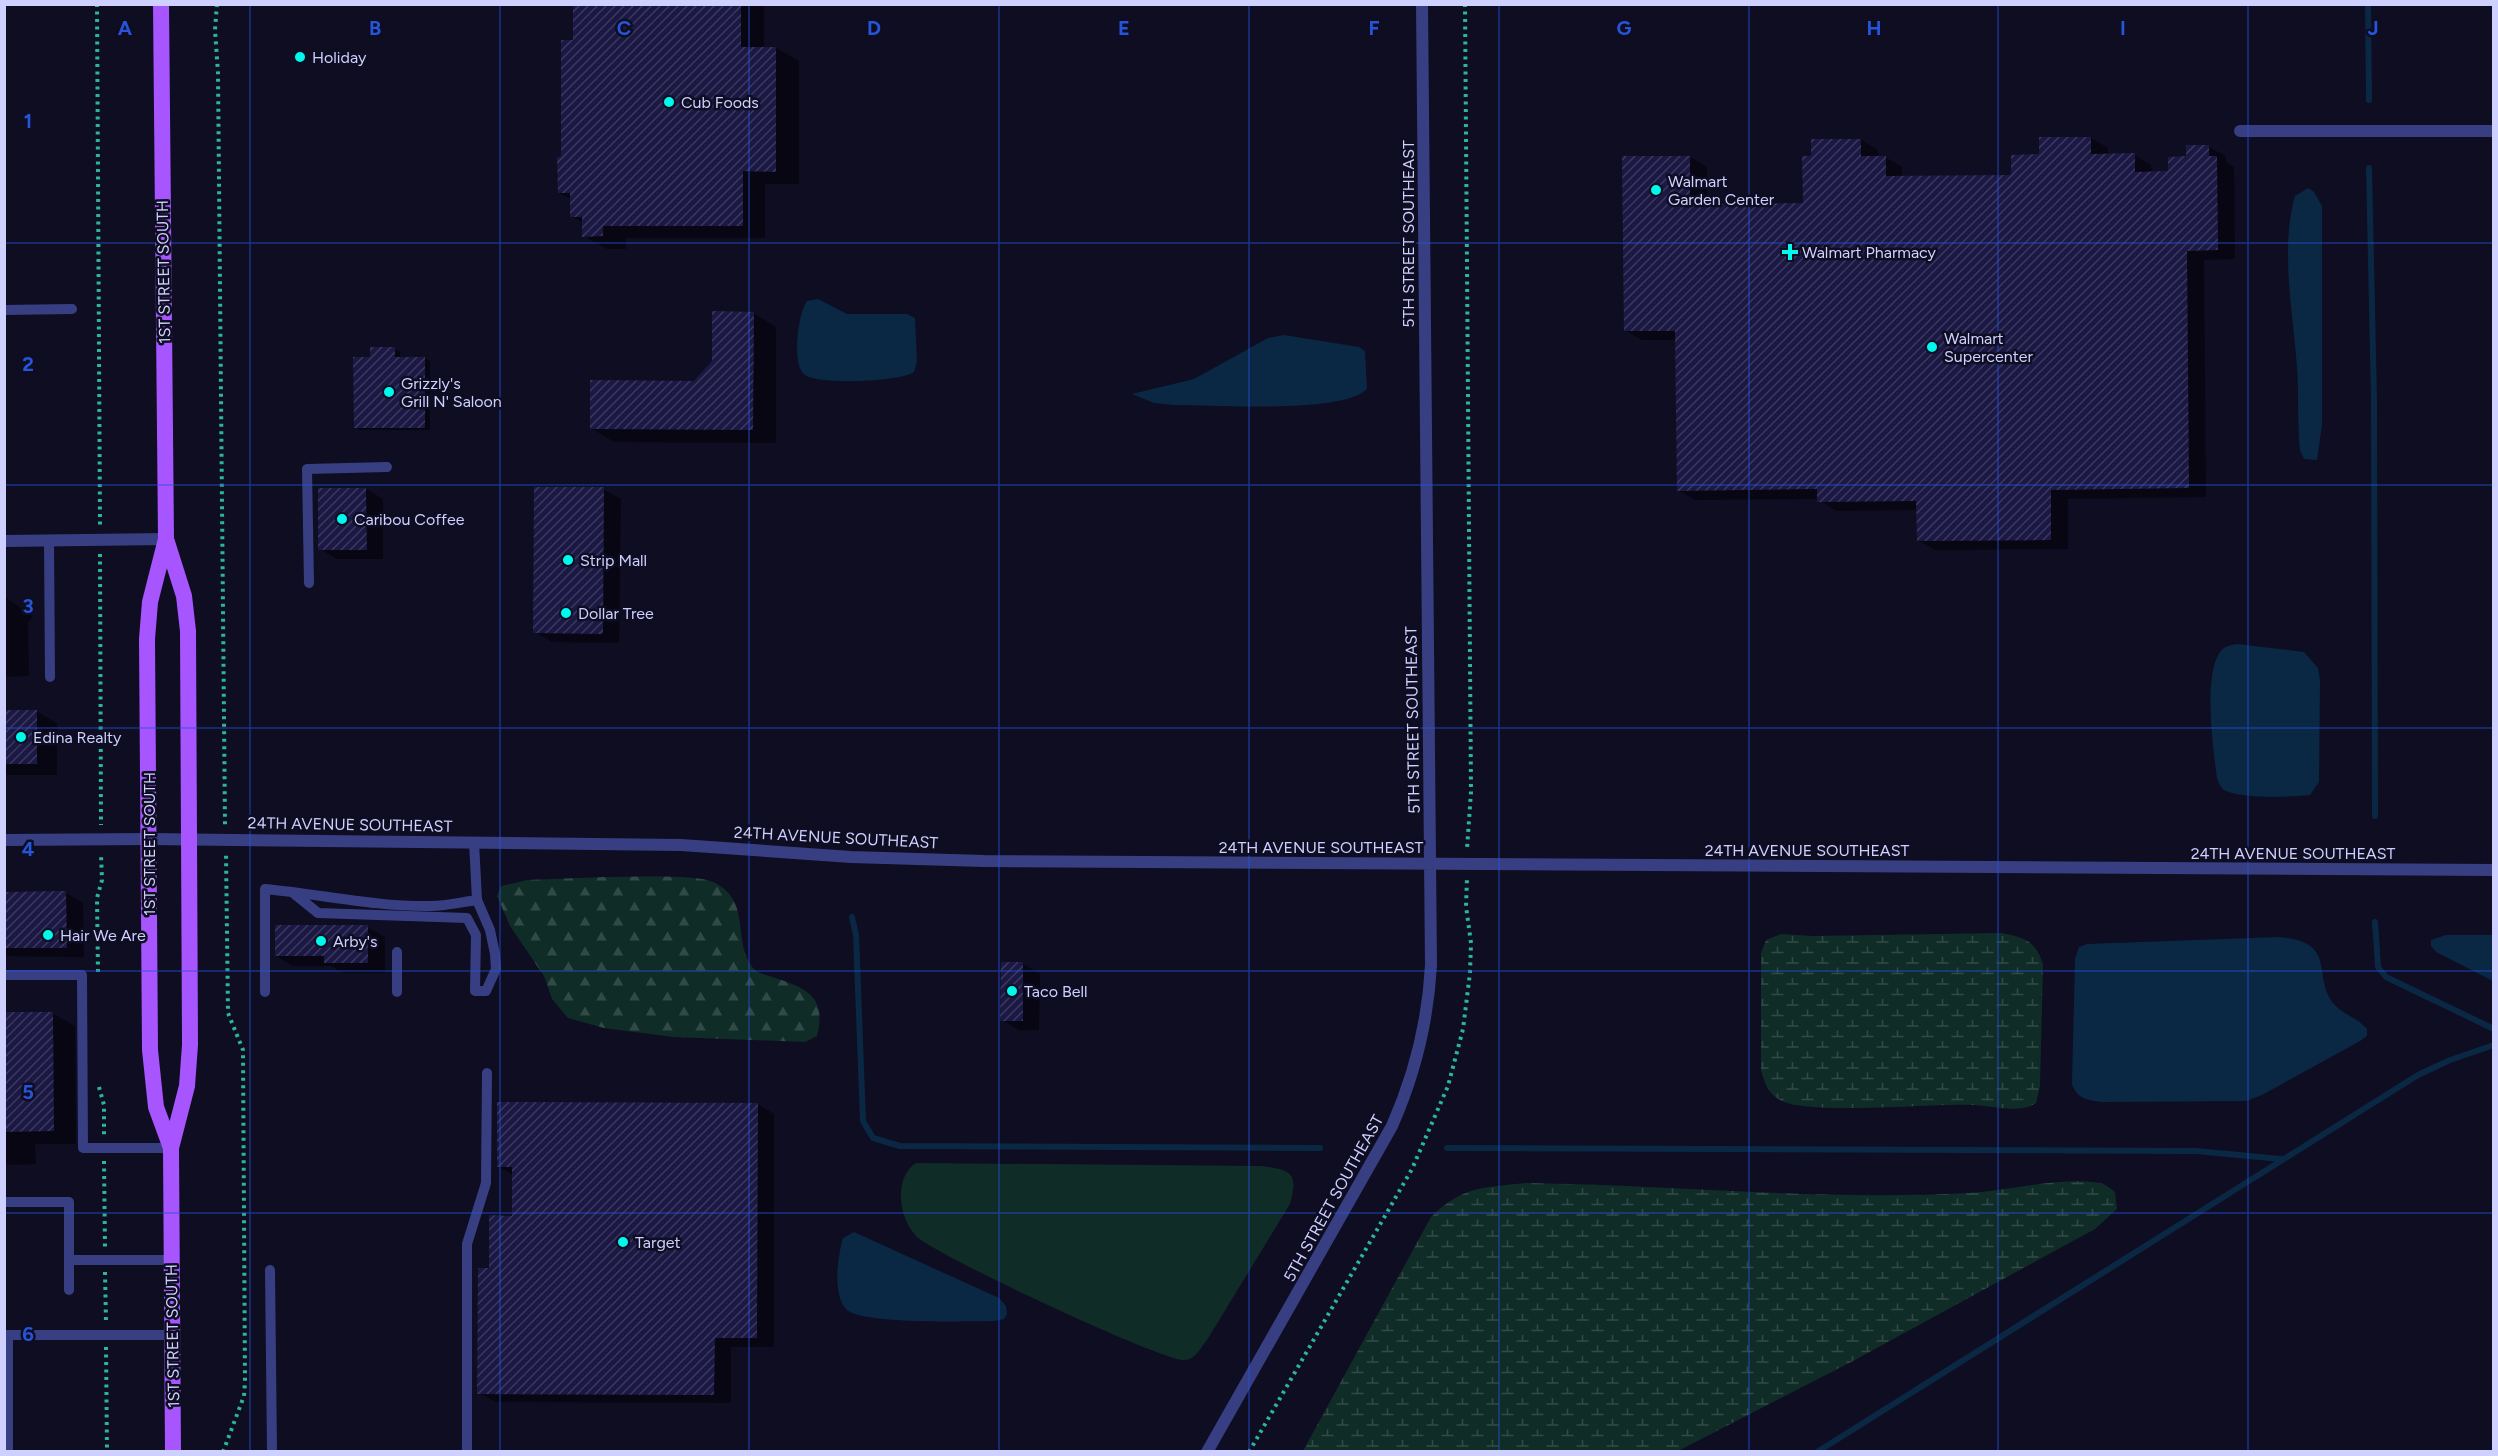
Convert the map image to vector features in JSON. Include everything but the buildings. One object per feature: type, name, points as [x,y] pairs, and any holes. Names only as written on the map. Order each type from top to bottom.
[{"type":"main road","name":"1ST STREET SOUTH","points":[[161,4],[166,539],[152,592],[148,630],[151,1072],[156,1107],[171,1148]]},
{"type":"main road","name":"1ST STREET SOUTH","points":[[166,539],[184,596],[188,631],[189,1062],[183,1107],[171,1148],[173,1452]]},
{"type":"street","name":"5TH STREET SOUTHEAST","points":[[1207,1452],[1378,1154],[1410,1082],[1423,1037],[1430,992],[1422,4]]},
{"type":"street","points":[[2240,131],[2493,131]]},
{"type":"street","points":[[4,541],[166,539]]},
{"type":"street","name":"24TH AVENUE SOUTHEAST","points":[[4,840],[189,838],[716,847],[900,859],[1430,865],[2493,870]]},
{"type":"lane","points":[[4,310],[72,309]]},
{"type":"lane","points":[[309,583],[307,469],[387,467]]},
{"type":"lane","points":[[49,541],[50,677]]},
{"type":"lane","points":[[292,892],[318,913],[467,918],[476,935],[475,991],[486,991],[496,969],[495,954],[490,930],[477,900],[474,842]]},
{"type":"lane","points":[[266,992],[265,889],[321,898],[431,906],[477,900]]},
{"type":"lane","points":[[397,952],[397,992]]},
{"type":"lane","points":[[476,952],[495,954]]},
{"type":"lane","points":[[4,975],[82,975],[83,1148],[171,1148]]},
{"type":"lane","points":[[467,1452],[467,1244],[486,1182],[487,1073]]},
{"type":"lane","points":[[4,1202],[69,1202],[69,1290]]},
{"type":"lane","points":[[69,1260],[171,1260]]},
{"type":"lane","points":[[270,1270],[272,1452]]},
{"type":"lane","points":[[8,1452],[8,1335],[172,1335]]},
{"type":"path","points":[[97,4],[102,880],[97,898],[98,979]]},
{"type":"path","points":[[217,4],[215,30],[218,73],[228,1013],[243,1050],[245,1382],[244,1396],[223,1452]]},
{"type":"path","points":[[98,1083],[104,1105],[107,1452]]},
{"type":"green space","points":[[661,876],[705,879],[725,890],[733,899],[737,910],[743,945],[753,968],[810,994],[819,1010],[817,1036],[805,1042],[673,1037],[604,1028],[568,1018],[552,999],[544,976],[510,926],[497,896],[501,886],[527,880]]},
{"type":"green space","points":[[2002,933],[2028,941],[2033,945],[2043,964],[2040,1086],[2036,1103],[2014,1109],[1973,1105],[1816,1107],[1795,1105],[1780,1100],[1770,1091],[1761,1070],[1761,953],[1766,940],[1781,934],[1813,936]]},
{"type":"green space","points":[[916,1163],[1261,1166],[1286,1171],[1293,1179],[1293,1193],[1290,1204],[1207,1340],[1195,1356],[1184,1360],[1135,1344],[1048,1305],[931,1247],[916,1236],[905,1219],[901,1198],[904,1178]]},
{"type":"green space","points":[[2085,1181],[2102,1184],[2115,1192],[2117,1209],[2095,1229],[1853,1361],[1678,1451],[1303,1451],[1431,1217],[1464,1193],[1526,1183],[1802,1194],[1913,1195],[1983,1192]]},
{"type":"water","points":[[2308,188],[2314,192],[2322,206],[2322,425],[2317,460],[2304,459],[2300,450],[2297,367],[2288,259],[2288,237],[2295,196]]},
{"type":"water","points":[[818,299],[847,314],[907,314],[915,318],[917,361],[914,372],[893,378],[860,381],[826,380],[805,375],[798,361],[799,327],[807,301]]},
{"type":"water","points":[[1284,335],[1359,347],[1365,351],[1367,389],[1353,397],[1332,402],[1246,407],[1154,403],[1132,394],[1194,379],[1268,338]]},
{"type":"water","points":[[2237,644],[2304,652],[2318,668],[2320,680],[2319,782],[2310,795],[2279,797],[2242,795],[2224,790],[2220,785],[2217,778],[2212,732],[2212,678],[2220,652],[2228,646]]},
{"type":"water","points":[[2446,935],[2493,935],[2493,981],[2436,952],[2431,946],[2431,940]]},
{"type":"water","points":[[2279,937],[2309,945],[2320,961],[2327,992],[2333,1003],[2363,1025],[2367,1029],[2367,1036],[2262,1095],[2246,1101],[2102,1102],[2088,1099],[2077,1093],[2072,1084],[2075,959],[2079,947],[2087,944]]},
{"type":"water","points":[[854,1232],[999,1298],[1006,1306],[1007,1314],[1004,1319],[995,1321],[940,1321],[892,1320],[855,1314],[846,1309],[842,1302],[837,1274],[843,1238]]},
{"type":"waterway","points":[[2368,4],[2369,100]]},
{"type":"waterway","points":[[2369,168],[2374,400],[2375,816]]},
{"type":"waterway","points":[[852,917],[856,935],[863,1121],[873,1138],[900,1146],[1320,1148]]},
{"type":"waterway","points":[[2375,922],[2378,967],[2386,977],[2494,1029]]},
{"type":"waterway","points":[[1817,1452],[2418,1075],[2450,1060],[2494,1045]]},
{"type":"waterway","points":[[1447,1148],[2196,1151],[2281,1159]]},
{"type":"place","name":"Holiday","points":[[300,57]]},
{"type":"place","name":"Cub Foods","points":[[669,102]]},
{"type":"place","name":"Walmart Garden Center","points":[[1656,190]]},
{"type":"place","name":"Walmart Pharmacy","points":[[1790,252]]},
{"type":"place","name":"Walmart Supercenter","points":[[1932,347]]},
{"type":"place","name":"Grizzly's Grill N' Saloon","points":[[389,392]]},
{"type":"place","name":"Caribou Coffee","points":[[342,519]]},
{"type":"place","name":"Strip Mall","points":[[568,560]]},
{"type":"place","name":"Dollar Tree","points":[[566,613]]},
{"type":"place","name":"Edina Realty","points":[[21,737]]},
{"type":"place","name":"Hair We Are","points":[[48,935]]},
{"type":"place","name":"Arby's","points":[[321,941]]},
{"type":"place","name":"Taco Bell","points":[[1012,991]]},
{"type":"place","name":"Target","points":[[623,1242]]}]
